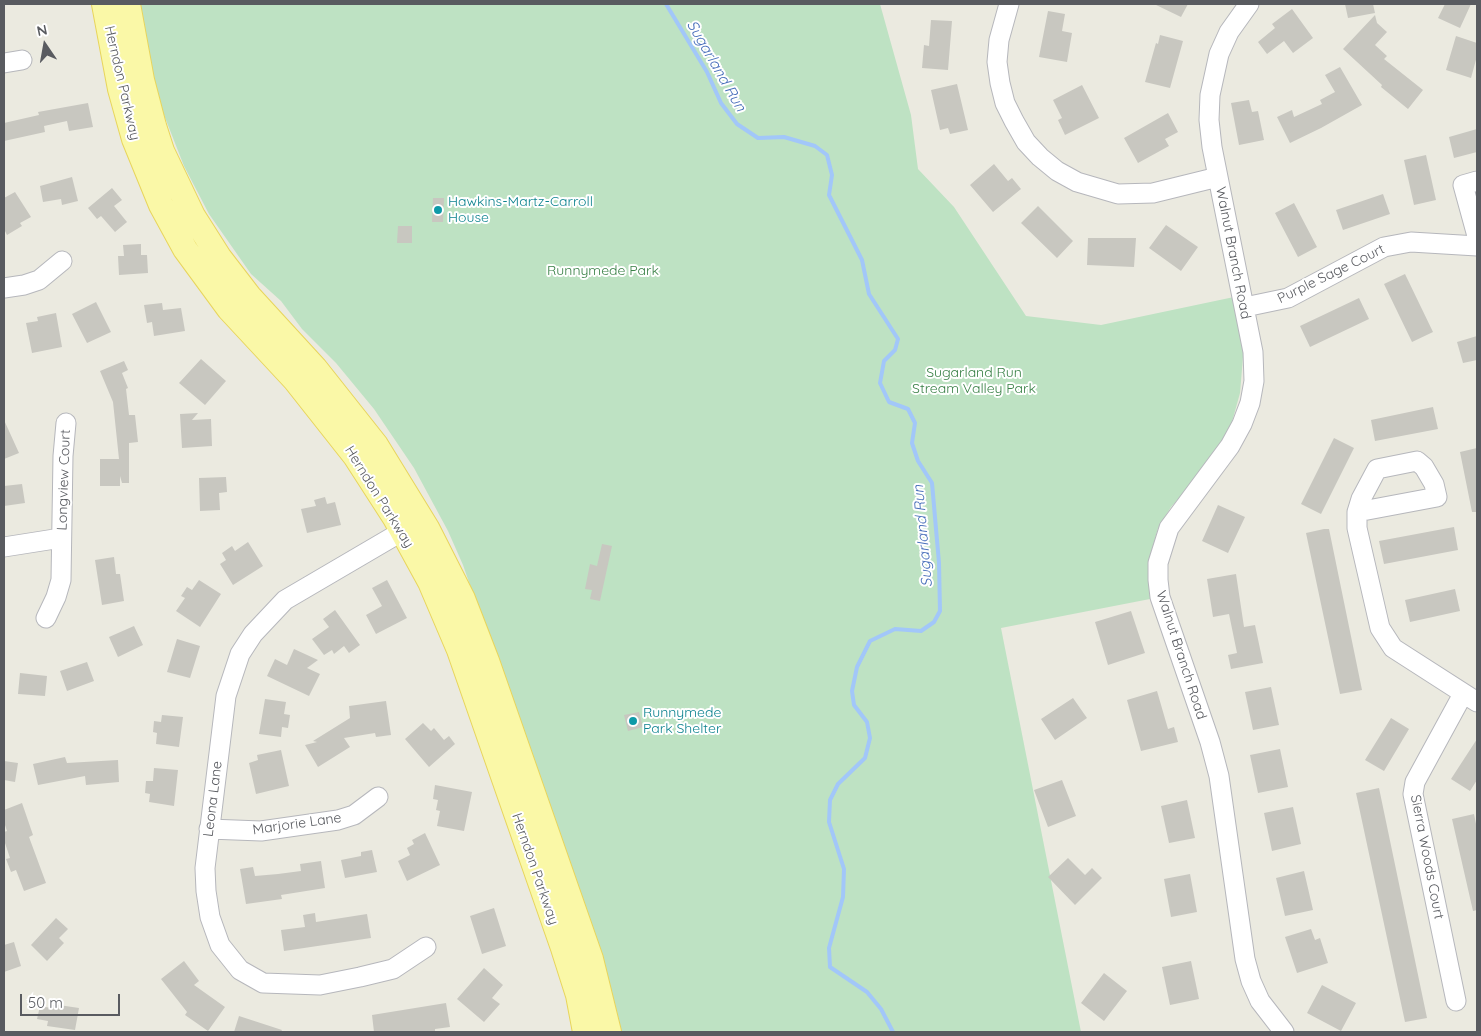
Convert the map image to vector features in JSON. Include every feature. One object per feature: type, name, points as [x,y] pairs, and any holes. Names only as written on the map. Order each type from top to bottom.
[{"type":"main road","name":"Herndon Parkway","points":[[104,4],[117,75],[134,138],[161,205],[181,242],[224,302],[294,380],[355,456],[402,531],[430,582],[459,650],[570,970],[585,1032]]},
{"type":"main road","name":"Herndon Parkway","points":[[128,4],[142,80],[154,126],[162,151],[193,216],[210,243],[249,296],[315,368],[346,406],[403,485],[463,599],[487,661],[591,959],[609,1032]]},
{"type":"street","points":[[1009,4],[999,40],[998,62],[1000,83],[1005,103],[1014,122],[1026,142],[1040,157],[1077,182],[1118,194],[1152,193],[1218,177]]},
{"type":"street","name":"Walnut Branch Road","points":[[1249,4],[1229,32],[1219,54],[1211,86],[1209,120],[1218,177],[1245,307],[1254,361],[1254,381],[1250,402],[1242,424],[1230,446],[1169,528],[1158,563],[1158,580],[1160,598],[1215,761],[1245,959],[1251,981],[1260,1000],[1284,1032]]},
{"type":"street","points":[[4,63],[22,60]]},
{"type":"street","points":[[1477,181],[1463,185],[1477,236]]},
{"type":"street","name":"Purple Sage Court","points":[[1245,307],[1288,298],[1384,246],[1411,242],[1477,246]]},
{"type":"street","points":[[4,288],[24,285],[39,280],[62,261]]},
{"type":"street","name":"Longview Court","points":[[46,618],[56,597],[60,580],[63,456],[66,423]]},
{"type":"street","points":[[1357,512],[1357,528],[1380,628],[1393,648],[1470,698]]},
{"type":"street","name":"Leona Lane","points":[[423,520],[285,600],[253,634],[240,654],[226,696],[205,868],[206,891],[212,924],[220,946],[240,970],[263,983],[320,986],[352,979],[393,969],[426,947]]},
{"type":"street","points":[[4,547],[61,538]]},
{"type":"street","name":"Sierra Woods Court","points":[[1456,1001],[1413,794],[1415,782],[1470,698]]},
{"type":"street","name":"Marjorie Lane","points":[[209,829],[261,831],[338,820],[354,815],[378,797]]},
{"type":"green space","name":"Runnymede Park","points":[[140,4],[880,4],[911,115],[918,169],[954,207],[1026,316],[1101,325],[1234,297],[1244,345],[1240,393],[1232,422],[1216,454],[1202,473],[1171,507],[1158,528],[1148,563],[1150,599],[1001,628],[1081,1032],[620,1032],[522,734],[463,565],[448,531],[414,468],[374,409],[336,363],[302,329],[281,301],[251,274],[209,214],[184,166],[164,115],[150,68]]},
{"type":"building","points":[[1154,4],[1188,4],[1181,17]]},
{"type":"building","points":[[1345,4],[1373,4],[1375,13],[1348,18]]},
{"type":"building","points":[[1445,4],[1471,4],[1460,28],[1438,18]]},
{"type":"building","points":[[1292,9],[1313,38],[1293,53],[1284,41],[1267,54],[1258,42],[1275,28],[1272,24]]},
{"type":"building","points":[[1048,11],[1065,14],[1062,31],[1072,33],[1067,62],[1039,57]]},
{"type":"building","points":[[1375,15],[1377,23],[1387,32],[1375,45],[1387,56],[1384,59],[1423,90],[1408,109],[1381,87],[1382,85],[1343,49]]},
{"type":"building","points":[[931,20],[952,21],[948,70],[922,68],[924,45],[929,46]]},
{"type":"building","points":[[1160,35],[1183,41],[1170,88],[1145,82]]},
{"type":"building","points":[[1456,36],[1477,43],[1477,56],[1471,78],[1446,70]]},
{"type":"building","points":[[1340,67],[1362,105],[1290,143],[1277,117],[1292,110],[1294,117],[1322,104],[1320,100],[1335,92],[1325,75]]},
{"type":"building","points":[[957,84],[968,130],[950,134],[948,128],[940,130],[931,90]]},
{"type":"building","points":[[1082,85],[1099,118],[1065,135],[1058,120],[1062,118],[1053,100]]},
{"type":"building","points":[[1249,100],[1252,112],[1258,111],[1264,140],[1239,145],[1231,103]]},
{"type":"building","points":[[88,103],[93,127],[69,131],[67,121],[44,126],[45,132],[4,141],[4,123],[39,115],[38,112]]},
{"type":"building","points":[[1168,113],[1178,132],[1165,139],[1169,146],[1138,163],[1124,138]]},
{"type":"building","points":[[1477,129],[1477,152],[1454,158],[1449,137]]},
{"type":"building","points":[[1426,155],[1436,200],[1414,205],[1404,160]]},
{"type":"building","points":[[994,164],[1008,181],[1012,178],[1021,189],[993,212],[970,185]]},
{"type":"building","points":[[72,177],[78,201],[62,205],[61,199],[43,202],[40,186]]},
{"type":"building","points":[[112,188],[122,200],[114,206],[127,222],[115,232],[101,216],[97,219],[88,208]]},
{"type":"building","points":[[15,192],[31,217],[20,223],[22,226],[7,235],[4,229],[4,198]]},
{"type":"building","points":[[1383,194],[1390,214],[1343,230],[1336,210]]},
{"type":"building","name":"Hawkins-Martz-Carroll House","points":[[433,198],[444,198],[443,222],[432,222]]},
{"type":"building","points":[[1294,203],[1317,247],[1298,257],[1275,213]]},
{"type":"building","points":[[1038,206],[1073,241],[1057,258],[1021,223]]},
{"type":"building","points":[[1166,225],[1198,247],[1181,271],[1149,248]]},
{"type":"building","points":[[398,226],[412,226],[412,243],[397,243]]},
{"type":"building","points":[[1088,238],[1136,238],[1134,267],[1087,265]]},
{"type":"building","points":[[141,244],[141,255],[147,255],[148,273],[119,275],[118,256],[124,256],[123,245]]},
{"type":"building","points":[[1405,274],[1433,332],[1412,342],[1384,284]]},
{"type":"building","points":[[1359,298],[1369,319],[1310,347],[1300,326]]},
{"type":"building","points":[[96,302],[111,332],[87,343],[72,314]]},
{"type":"building","points":[[162,303],[163,310],[181,308],[185,331],[154,336],[152,322],[147,323],[144,305]]},
{"type":"building","points":[[56,313],[62,347],[32,353],[26,323],[38,321],[37,317]]},
{"type":"building","points":[[1477,336],[1477,360],[1463,363],[1457,342]]},
{"type":"building","points":[[201,359],[226,381],[205,405],[179,383]]},
{"type":"building","points":[[124,361],[128,370],[122,373],[128,388],[126,389],[129,415],[135,415],[138,442],[129,443],[129,483],[122,483],[120,476],[120,486],[100,486],[100,459],[119,459],[113,402],[100,371]]},
{"type":"building","points":[[1433,407],[1438,429],[1375,441],[1371,420]]},
{"type":"building","points":[[198,413],[192,420],[211,419],[212,446],[182,448],[180,414]]},
{"type":"building","points":[[4,420],[19,453],[4,459]]},
{"type":"building","points":[[1334,438],[1354,448],[1321,514],[1301,504]]},
{"type":"building","points":[[1477,448],[1477,512],[1472,512],[1460,452]]},
{"type":"building","points":[[226,477],[227,492],[219,493],[220,510],[200,511],[199,478]]},
{"type":"building","points":[[22,484],[25,503],[4,506],[4,486]]},
{"type":"building","points":[[325,497],[327,504],[335,502],[341,525],[307,533],[301,509],[316,506],[314,500]]},
{"type":"building","points":[[1218,505],[1245,517],[1228,553],[1202,541]]},
{"type":"building","points":[[1454,527],[1458,550],[1384,564],[1379,541]]},
{"type":"building","points":[[1329,529],[1362,690],[1340,694],[1306,533]]},
{"type":"building","points":[[248,542],[263,566],[233,585],[220,564],[226,560],[222,553],[232,546],[235,551]]},
{"type":"building","points":[[602,544],[612,546],[600,601],[590,599],[592,590],[585,589],[590,564],[597,566]]},
{"type":"building","points":[[114,557],[116,574],[120,574],[124,601],[102,605],[95,560]]},
{"type":"building","points":[[1236,574],[1244,627],[1255,625],[1263,663],[1231,669],[1228,655],[1237,653],[1229,614],[1213,617],[1207,579]]},
{"type":"building","points":[[199,580],[221,594],[200,627],[176,611],[185,598],[181,596],[187,587],[192,590]]},
{"type":"building","points":[[387,580],[407,618],[376,634],[366,615],[382,606],[372,588]]},
{"type":"building","points":[[1455,589],[1460,611],[1410,622],[1405,600]]},
{"type":"building","points":[[335,610],[360,645],[349,653],[344,646],[334,654],[332,650],[324,655],[312,639],[329,627],[323,619]]},
{"type":"building","points":[[1131,611],[1145,653],[1108,665],[1095,622]]},
{"type":"building","points":[[134,626],[143,645],[118,657],[109,637]]},
{"type":"building","points":[[177,639],[200,646],[190,678],[167,672]]},
{"type":"building","points":[[294,649],[318,660],[307,668],[320,674],[309,696],[267,676],[275,659],[287,665]]},
{"type":"building","points":[[87,662],[94,681],[67,691],[60,671]]},
{"type":"building","points":[[20,673],[47,676],[45,696],[18,694]]},
{"type":"building","points":[[1271,687],[1279,725],[1253,730],[1245,692]]},
{"type":"building","points":[[1157,691],[1168,729],[1174,727],[1178,742],[1141,751],[1127,700]]},
{"type":"building","points":[[1073,698],[1087,718],[1055,740],[1041,719]]},
{"type":"building","points":[[265,699],[286,702],[284,714],[290,715],[288,728],[282,727],[281,737],[259,734]]},
{"type":"building","points":[[386,701],[391,735],[376,737],[375,733],[344,738],[350,747],[318,767],[305,745],[317,742],[313,741],[350,718],[349,706]]},
{"type":"building","name":"Runnymede Park Shelter","points":[[639,712],[643,727],[628,731],[624,715]]},
{"type":"building","points":[[162,715],[183,717],[179,747],[156,744],[157,733],[153,732],[154,721],[161,722]]},
{"type":"building","points":[[1391,718],[1409,729],[1384,771],[1365,760]]},
{"type":"building","points":[[423,723],[431,731],[434,728],[444,740],[449,736],[455,744],[429,767],[405,739]]},
{"type":"building","points":[[1477,739],[1477,780],[1470,791],[1451,779]]},
{"type":"building","points":[[1280,749],[1288,787],[1258,793],[1250,755]]},
{"type":"building","points":[[281,750],[289,786],[256,794],[249,763],[258,760],[257,755]]},
{"type":"building","points":[[65,757],[67,763],[118,760],[119,782],[86,785],[85,776],[38,785],[33,764]]},
{"type":"building","points":[[4,761],[18,763],[15,782],[4,780]]},
{"type":"building","points":[[154,768],[178,770],[174,806],[149,802],[150,794],[145,793],[146,781],[153,781]]},
{"type":"building","points":[[1062,780],[1076,816],[1048,827],[1034,790]]},
{"type":"building","points":[[435,785],[472,792],[464,831],[437,826],[440,811],[436,810],[438,800],[433,799]]},
{"type":"building","points":[[1379,788],[1427,1018],[1405,1022],[1356,793]]},
{"type":"building","points":[[1187,800],[1195,838],[1169,843],[1161,806]]},
{"type":"building","points":[[22,803],[33,835],[29,837],[46,883],[24,891],[16,870],[11,872],[6,859],[10,858],[4,840],[4,832],[7,831],[4,822],[4,810]]},
{"type":"building","points":[[1293,807],[1301,844],[1272,851],[1264,813]]},
{"type":"building","points":[[1474,814],[1477,829],[1477,910],[1473,911],[1452,819]]},
{"type":"building","points":[[425,833],[440,865],[407,881],[398,861],[410,855],[407,848],[414,844],[412,840]]},
{"type":"building","points":[[372,850],[377,872],[345,878],[341,860],[361,856],[361,852]]},
{"type":"building","points":[[1068,858],[1085,875],[1092,868],[1102,878],[1075,905],[1048,877]]},
{"type":"building","points":[[321,861],[325,888],[281,895],[282,899],[246,904],[240,869],[253,867],[255,876],[278,874],[301,871],[300,864]]},
{"type":"building","points":[[1304,871],[1313,910],[1285,916],[1276,878]]},
{"type":"building","points":[[1190,874],[1197,912],[1171,917],[1164,879]]},
{"type":"building","points":[[494,908],[506,946],[482,954],[470,916]]},
{"type":"building","points":[[315,913],[316,922],[367,914],[371,938],[284,951],[281,930],[305,927],[303,915]]},
{"type":"building","points":[[56,918],[68,929],[59,938],[64,943],[47,961],[31,945]]},
{"type":"building","points":[[1311,929],[1315,940],[1320,938],[1328,963],[1297,973],[1285,937]]},
{"type":"building","points":[[14,942],[21,966],[4,972],[4,945]]},
{"type":"building","points":[[184,961],[199,981],[194,985],[225,1007],[208,1031],[185,1015],[187,1012],[161,979]]},
{"type":"building","points":[[1191,961],[1199,999],[1170,1005],[1162,967]]},
{"type":"building","points":[[484,968],[503,985],[492,998],[500,1004],[484,1022],[457,999]]},
{"type":"building","points":[[1104,973],[1127,991],[1104,1021],[1081,1003]]},
{"type":"building","points":[[1322,985],[1356,1003],[1341,1031],[1307,1013]]},
{"type":"building","points":[[446,1003],[450,1027],[435,1029],[435,1032],[374,1032],[372,1015]]},
{"type":"building","points":[[52,1004],[79,1008],[75,1030],[47,1026],[48,1021],[37,1019],[40,1006],[51,1008]]},
{"type":"building","points":[[239,1016],[282,1030],[281,1032],[234,1032]]},
{"type":"waterway","name":"Sugarland Run","points":[[666,4],[707,72],[721,103],[737,124],[758,138],[784,137],[815,146],[827,155],[832,175],[829,195],[862,260],[869,294],[898,339],[895,350],[884,361],[880,383],[889,402],[908,409],[915,423],[912,443],[918,461],[932,483],[939,563],[940,611],[934,622],[921,631],[895,629],[870,641],[857,667],[852,691],[854,705],[867,722],[870,738],[865,758],[838,784],[830,800],[829,822],[844,869],[843,897],[829,948],[830,967],[867,992],[881,1009],[893,1032]]},
{"type":"place","name":"Hawkins-Martz-Carroll House","points":[[438,210]]},
{"type":"place","name":"Runnymede Park Shelter","points":[[633,721]]},
{"type":"park label","name":"Sugarland Run Stream Valley Park","points":[[974,382]]}]
